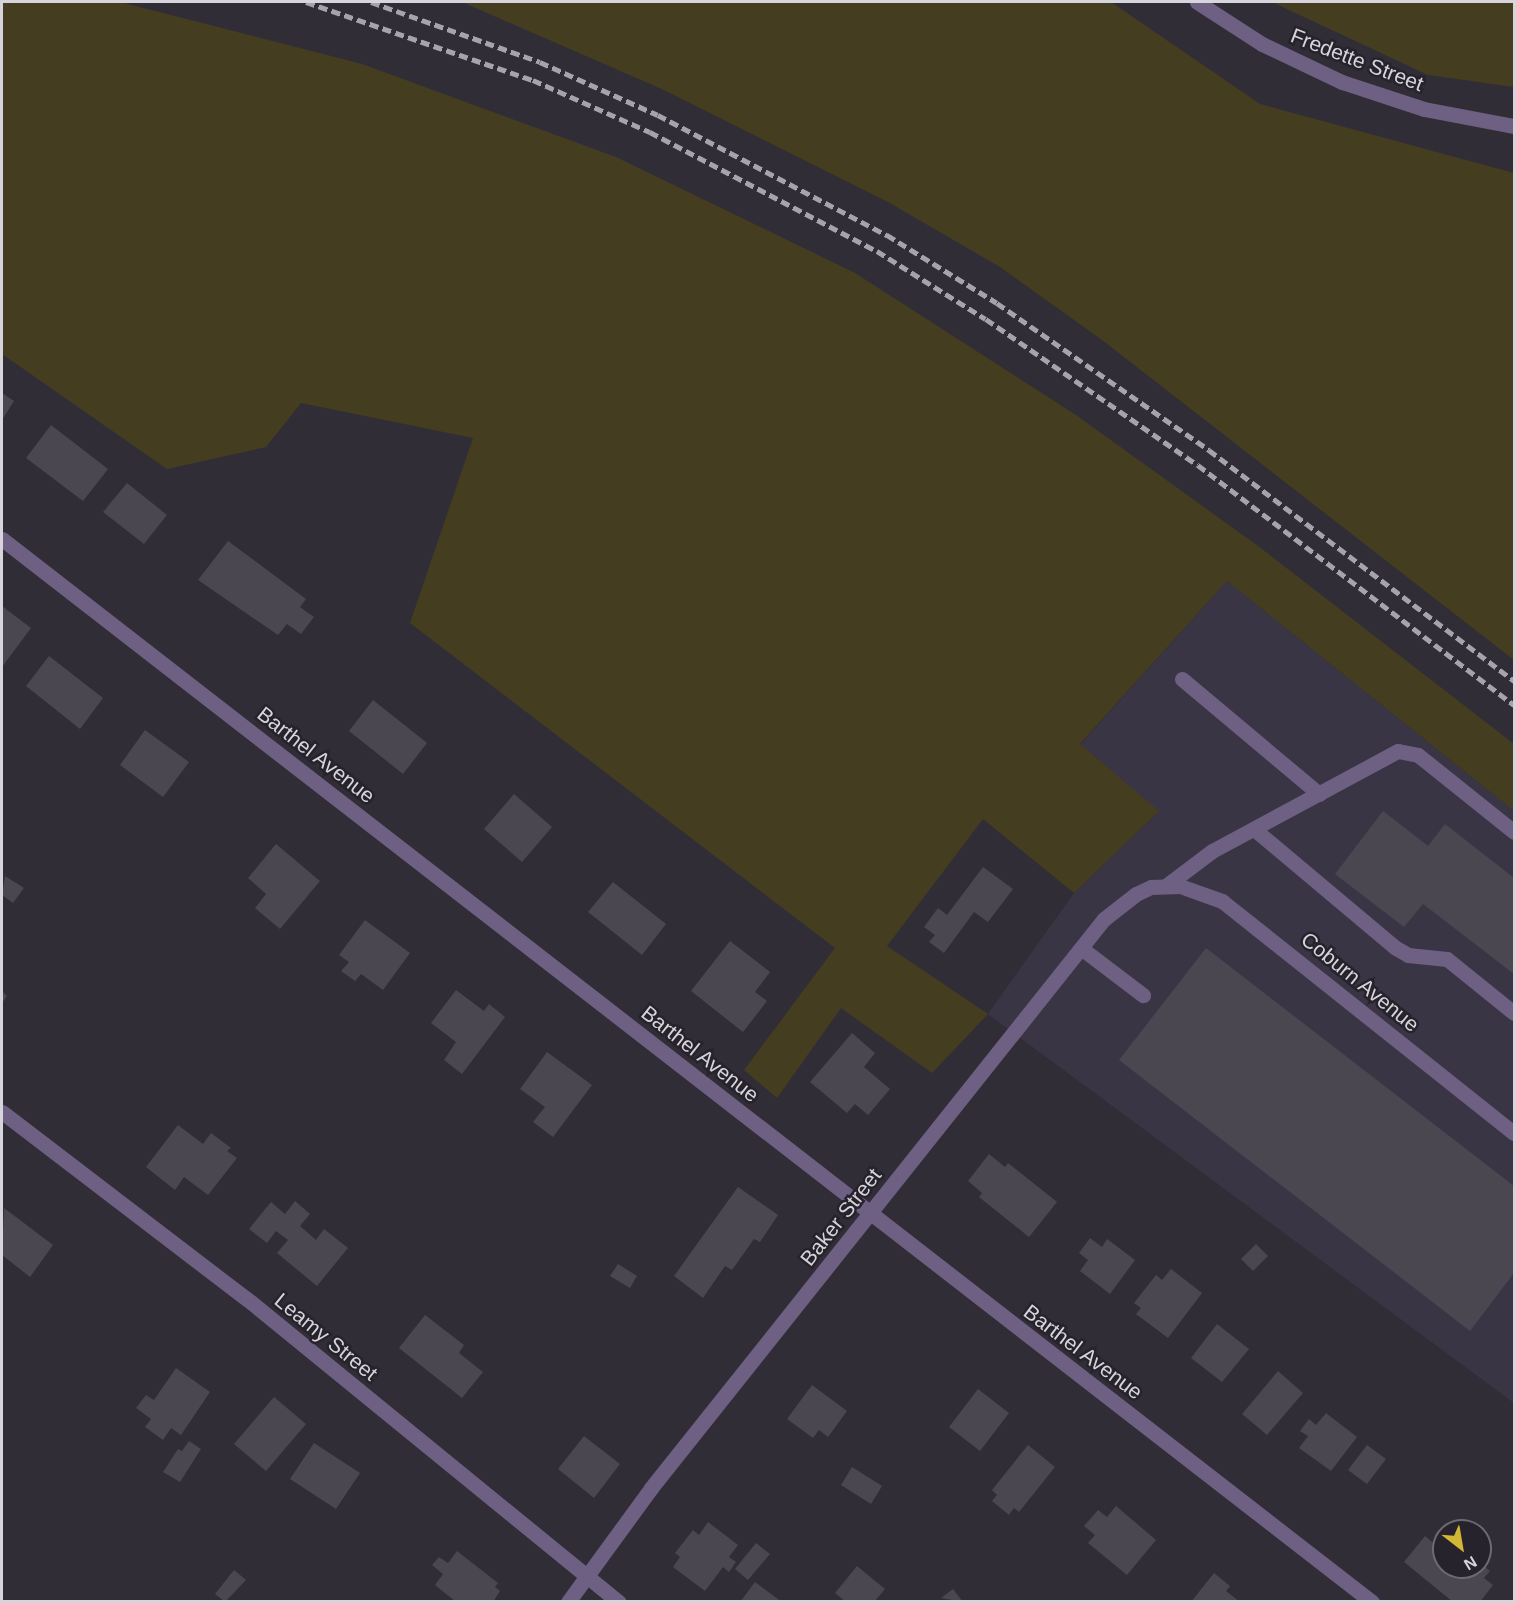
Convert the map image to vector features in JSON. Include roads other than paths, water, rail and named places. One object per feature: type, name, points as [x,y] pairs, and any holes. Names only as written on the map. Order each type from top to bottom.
[{"type":"street","name":"Fredette Street","points":[[1197,2],[1262,44],[1342,82],[1424,109],[1515,126]]},
{"type":"street","name":"Barthel Avenue","points":[[2,539],[515,934],[869,1215],[1372,1602]]},
{"type":"street","points":[[1182,679],[1319,794]]},
{"type":"street","points":[[1167,885],[1212,851],[1398,751],[1410,752],[1515,832]]},
{"type":"street","points":[[1254,828],[1396,948],[1408,955],[1447,959],[1515,1013]]},
{"type":"street","name":"Baker Street","points":[[568,1602],[651,1488],[1081,948],[1122,902],[1151,887],[1167,885]]},
{"type":"street","name":"Coburn Avenue","points":[[1167,885],[1205,893],[1255,924],[1515,1133]]},
{"type":"street","points":[[1081,948],[1143,995]]},
{"type":"street","name":"Leamy Street","points":[[2,1112],[247,1299],[619,1602]]},
{"type":"railway","points":[[306,2],[533,80],[650,132],[877,251],[986,319],[1198,465],[1514,705]]},
{"type":"railway","points":[[371,2],[540,62],[658,115],[887,235],[997,303],[1209,450],[1514,681]]}]
